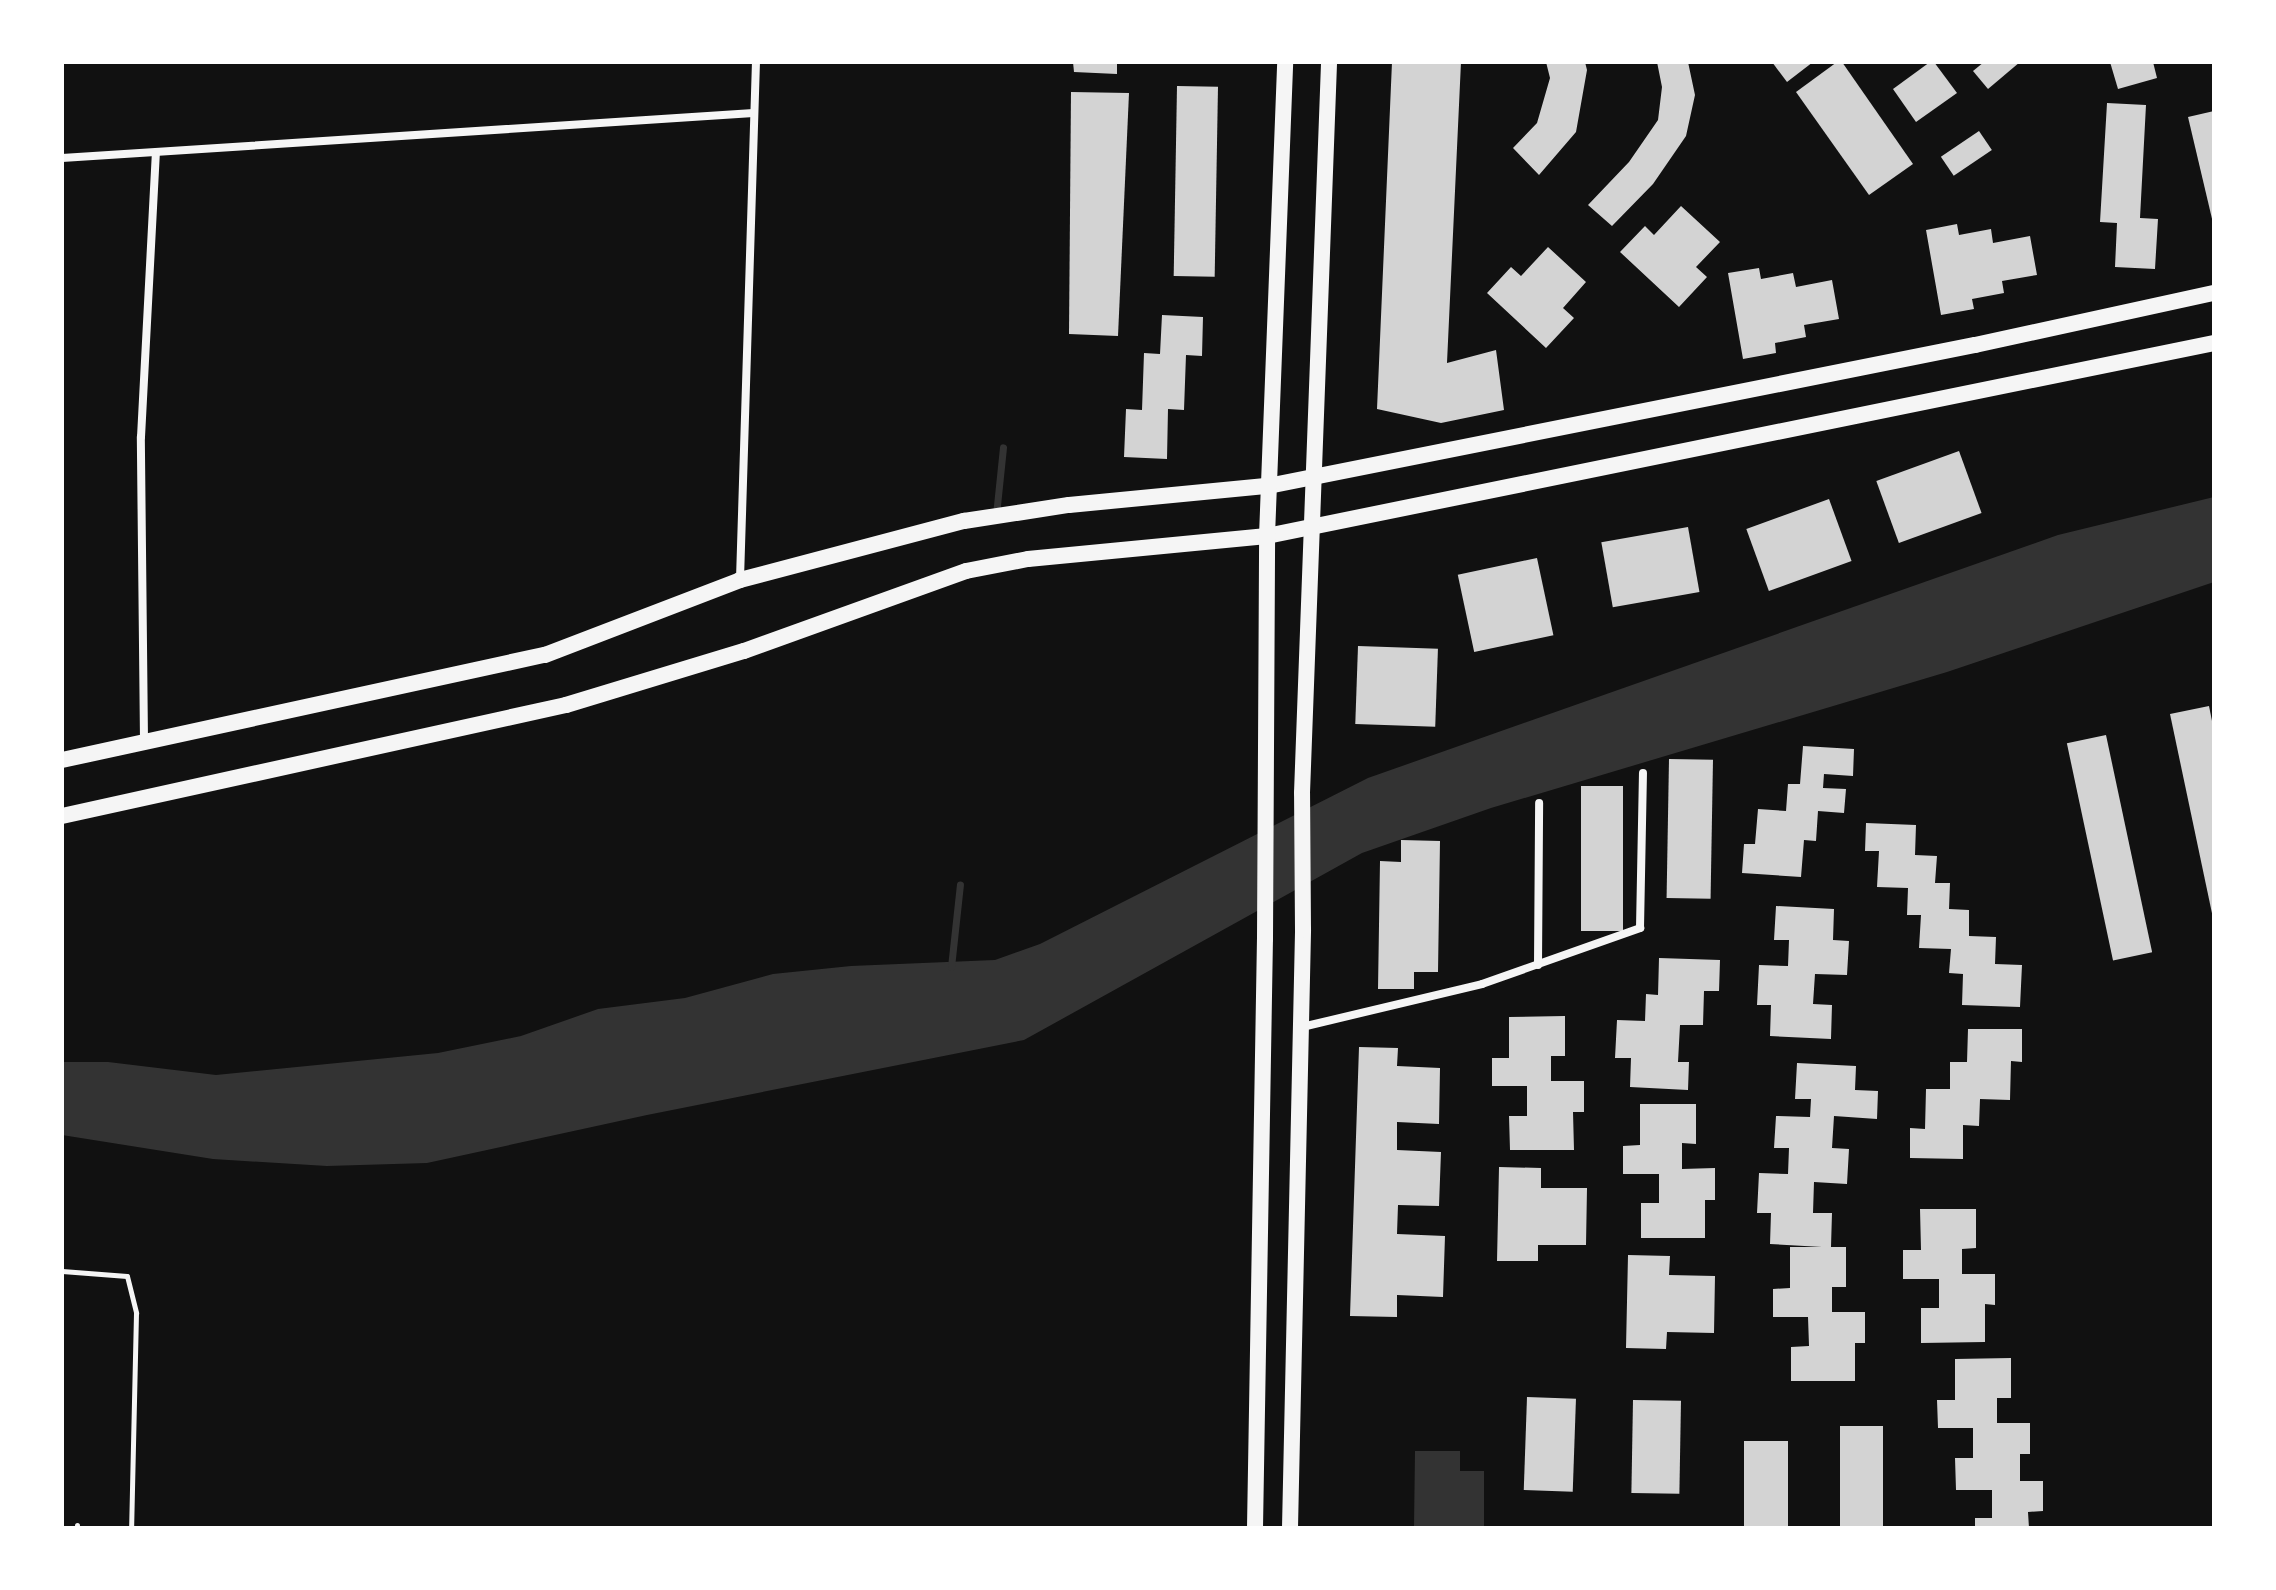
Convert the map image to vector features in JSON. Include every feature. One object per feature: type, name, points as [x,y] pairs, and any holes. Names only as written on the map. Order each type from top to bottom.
[{"type":"main road","points":[[1255,1528],[1265,939],[1268,486],[1285,62]]},
{"type":"main road","points":[[1290,1528],[1303,930],[1302,793],[1329,62]]},
{"type":"main road","points":[[62,760],[545,655],[740,580],[964,521],[1027,511],[1268,486],[1975,345],[2214,293]]},
{"type":"main road","points":[[62,816],[566,705],[744,651],[966,571],[1028,559],[1267,536],[2214,343]]},
{"type":"street","points":[[740,580],[756,62]]},
{"type":"street","points":[[62,158],[754,113]]},
{"type":"street","points":[[144,741],[141,437],[156,152]]},
{"type":"street","points":[[1301,1027],[1482,984],[1640,928],[1643,773]]},
{"type":"street","points":[[1538,965],[1539,803]]},
{"type":"lane","points":[[62,1271],[127,1276],[136,1313],[131,1528]]},
{"type":"shaded area","points":[[2214,497],[2214,582],[1947,672],[1491,808],[1362,853],[1024,1040],[647,1115],[427,1163],[327,1166],[213,1159],[62,1135],[62,1062],[108,1062],[216,1075],[438,1053],[521,1036],[598,1009],[685,998],[773,974],[851,966],[995,960],[1040,944],[1368,778],[2058,535]]},
{"type":"shaded area","points":[[1415,1451],[1460,1451],[1460,1471],[1484,1471],[1484,1528],[1414,1528]]},
{"type":"building","points":[[1073,62],[1117,62],[1117,74],[1074,72]]},
{"type":"building","points":[[1392,62],[1461,62],[1447,363],[1496,350],[1504,410],[1441,423],[1377,409]]},
{"type":"building","points":[[1546,62],[1585,62],[1587,70],[1576,132],[1539,175],[1513,148],[1537,123],[1550,78]]},
{"type":"building","points":[[1657,62],[1688,62],[1695,95],[1686,136],[1653,184],[1612,226],[1588,205],[1629,162],[1658,120],[1662,87]]},
{"type":"building","points":[[1772,62],[1813,62],[1787,82]]},
{"type":"building","points":[[1837,62],[1842,62],[1913,164],[1869,195],[1796,92]]},
{"type":"building","points":[[1934,62],[1957,93],[1916,122],[1893,89]]},
{"type":"building","points":[[1984,62],[2020,62],[1988,89],[1973,71]]},
{"type":"building","points":[[2110,62],[2153,62],[2157,78],[2118,89]]},
{"type":"building","points":[[1177,86],[1218,87],[1215,277],[1174,276]]},
{"type":"building","points":[[1071,92],[1129,93],[1118,336],[1069,334]]},
{"type":"building","points":[[2107,103],[2146,105],[2140,218],[2158,219],[2155,269],[2115,267],[2117,223],[2100,222]]},
{"type":"building","points":[[2214,111],[2214,223],[2213,223],[2188,117]]},
{"type":"building","points":[[1979,131],[1992,150],[1954,176],[1941,157]]},
{"type":"building","points":[[1681,206],[1720,242],[1696,267],[1707,277],[1679,307],[1620,252],[1645,226],[1654,235]]},
{"type":"building","points":[[1957,224],[1959,235],[1991,229],[1993,243],[2030,236],[2037,275],[2002,281],[2004,293],[1972,299],[1974,309],[1941,315],[1926,230]]},
{"type":"building","points":[[1548,247],[1586,282],[1563,308],[1574,318],[1546,348],[1487,293],[1511,267],[1521,276]]},
{"type":"building","points":[[1759,268],[1761,279],[1793,273],[1796,287],[1832,280],[1839,319],[1804,325],[1806,337],[1775,343],[1776,353],[1743,359],[1728,273]]},
{"type":"building","points":[[1162,315],[1203,317],[1202,356],[1186,355],[1184,410],[1168,409],[1167,459],[1124,457],[1126,409],[1142,410],[1144,353],[1160,354]]},
{"type":"building","points":[[1959,451],[1982,513],[1899,543],[1876,481]]},
{"type":"building","points":[[1829,499],[1852,561],[1769,591],[1746,529]]},
{"type":"building","points":[[1688,527],[1699,592],[1613,607],[1601,542]]},
{"type":"building","points":[[1537,558],[1553,635],[1474,652],[1458,575]]},
{"type":"building","points":[[1358,646],[1438,649],[1435,727],[1355,724]]},
{"type":"building","points":[[2209,706],[2214,731],[2213,918],[2170,714]]},
{"type":"building","points":[[2106,735],[2152,952],[2113,960],[2067,743]]},
{"type":"building","points":[[1803,746],[1854,749],[1853,776],[1824,774],[1823,788],[1846,789],[1844,813],[1818,811],[1816,841],[1804,840],[1801,877],[1742,873],[1744,844],[1755,844],[1758,809],[1786,811],[1788,784],[1800,784]]},
{"type":"building","points":[[1669,759],[1713,760],[1711,899],[1667,898]]},
{"type":"building","points":[[1581,786],[1623,786],[1623,931],[1581,931]]},
{"type":"building","points":[[1866,823],[1916,825],[1915,855],[1937,856],[1935,883],[1950,883],[1949,909],[1969,910],[1969,936],[1996,937],[1995,964],[2022,965],[2020,1007],[1962,1005],[1963,974],[1949,973],[1951,949],[1919,948],[1921,915],[1907,915],[1908,888],[1877,887],[1879,851],[1865,851]]},
{"type":"building","points":[[1401,840],[1440,841],[1438,972],[1414,972],[1414,989],[1378,989],[1380,861],[1401,862]]},
{"type":"building","points":[[1776,906],[1834,909],[1833,940],[1849,941],[1847,975],[1815,974],[1813,1004],[1832,1005],[1831,1039],[1770,1036],[1771,1005],[1757,1005],[1759,965],[1788,966],[1789,940],[1774,940]]},
{"type":"building","points":[[1659,958],[1720,960],[1719,991],[1704,991],[1703,1025],[1680,1025],[1678,1062],[1689,1062],[1688,1090],[1630,1087],[1631,1058],[1615,1058],[1617,1020],[1645,1021],[1646,994],[1658,995]]},
{"type":"building","points":[[1565,1016],[1565,1056],[1551,1056],[1551,1081],[1584,1081],[1584,1112],[1573,1112],[1574,1150],[1510,1150],[1509,1116],[1527,1116],[1527,1086],[1492,1086],[1492,1058],[1509,1058],[1509,1017]]},
{"type":"building","points":[[1968,1029],[2022,1029],[2022,1062],[2011,1061],[2010,1100],[1980,1099],[1979,1126],[1963,1125],[1963,1159],[1910,1158],[1910,1128],[1925,1129],[1926,1089],[1950,1089],[1950,1062],[1967,1062]]},
{"type":"building","points":[[1359,1047],[1398,1048],[1397,1066],[1440,1068],[1439,1124],[1397,1122],[1397,1150],[1441,1152],[1439,1206],[1398,1205],[1397,1234],[1445,1236],[1443,1297],[1397,1295],[1397,1317],[1350,1316]]},
{"type":"building","points":[[1797,1063],[1856,1066],[1855,1090],[1878,1091],[1877,1119],[1834,1116],[1832,1148],[1849,1149],[1847,1184],[1814,1182],[1813,1213],[1832,1213],[1831,1247],[1846,1247],[1846,1287],[1832,1287],[1832,1312],[1865,1312],[1865,1343],[1855,1343],[1855,1381],[1791,1381],[1791,1347],[1809,1346],[1808,1317],[1773,1317],[1773,1289],[1790,1288],[1790,1247],[1822,1247],[1770,1244],[1771,1213],[1757,1213],[1759,1173],[1788,1174],[1789,1148],[1774,1148],[1776,1116],[1810,1117],[1811,1099],[1795,1099]]},
{"type":"building","points":[[1640,1104],[1696,1104],[1696,1144],[1682,1143],[1682,1169],[1715,1168],[1715,1200],[1705,1200],[1705,1238],[1641,1238],[1641,1203],[1659,1203],[1659,1174],[1623,1174],[1623,1146],[1640,1145]]},
{"type":"building","points":[[1499,1167],[1541,1168],[1541,1188],[1587,1188],[1586,1245],[1538,1245],[1538,1261],[1497,1261]]},
{"type":"building","points":[[1920,1209],[1976,1209],[1976,1248],[1962,1249],[1962,1274],[1995,1274],[1995,1305],[1985,1304],[1985,1342],[1921,1343],[1921,1308],[1939,1308],[1939,1279],[1903,1279],[1903,1250],[1921,1250]]},
{"type":"building","points":[[1628,1255],[1670,1256],[1669,1275],[1715,1276],[1714,1333],[1667,1332],[1666,1349],[1626,1348]]},
{"type":"building","points":[[2011,1358],[2011,1398],[1997,1398],[1997,1423],[2030,1423],[2030,1454],[2020,1454],[2020,1481],[2043,1481],[2043,1511],[2028,1512],[2029,1528],[1975,1528],[1975,1518],[1992,1518],[1992,1490],[1956,1490],[1955,1458],[1973,1458],[1973,1428],[1938,1428],[1937,1400],[1955,1400],[1955,1359]]},
{"type":"building","points":[[1527,1397],[1576,1399],[1573,1492],[1524,1490]]},
{"type":"building","points":[[1633,1400],[1681,1401],[1679,1494],[1631,1493]]},
{"type":"building","points":[[1840,1426],[1883,1426],[1883,1528],[1840,1528]]},
{"type":"building","points":[[1744,1441],[1788,1441],[1788,1528],[1744,1528]]},
{"type":"waterway","points":[[996,515],[1003,447]]},
{"type":"waterway","points":[[951,967],[960,884]]}]
